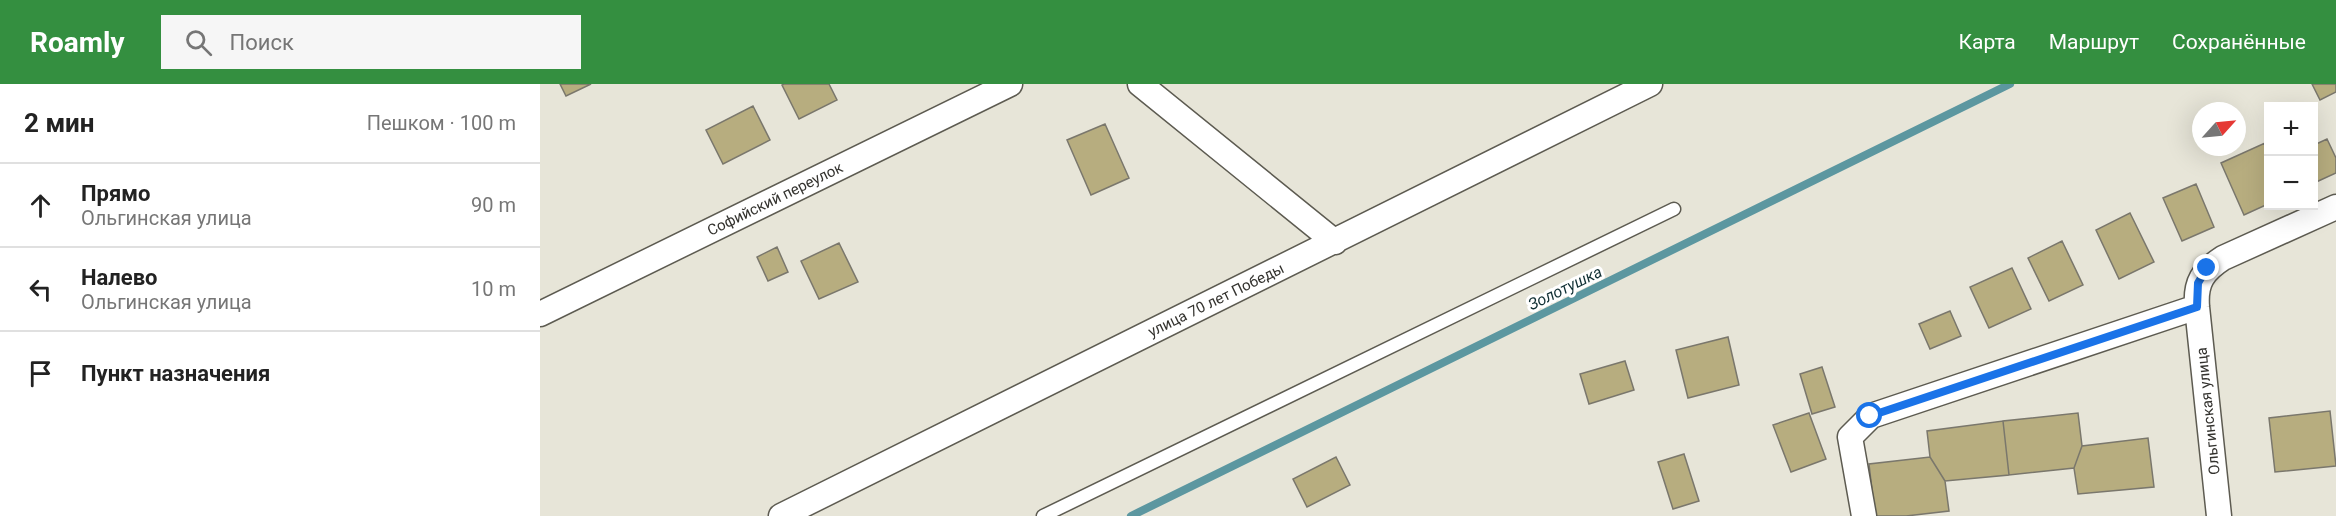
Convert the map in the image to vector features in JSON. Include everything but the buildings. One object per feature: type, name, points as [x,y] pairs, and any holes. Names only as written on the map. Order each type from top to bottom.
[{"type":"street","name":"Софийский переулок","points":[[540,314],[1010,84]]},
{"type":"street","points":[[1140,84],[1335,242]]},
{"type":"street","name":"улица 70 лет Победы","points":[[781,516],[1650,84]]},
{"type":"street","name":"Ольгинская улица","points":[[2219,516],[2197,307],[2198,283],[2207,268],[2223,258],[2336,207]]},
{"type":"street","points":[[1864,516],[1850,437],[1870,416],[2197,307]]},
{"type":"lane","points":[[1043,516],[1674,209]]},
{"type":"waterway","name":"Золотушка","points":[[1131,516],[2010,84]]},
{"type":"route","points":[[1870,416],[2197,307],[2198,283],[2207,268]]}]
